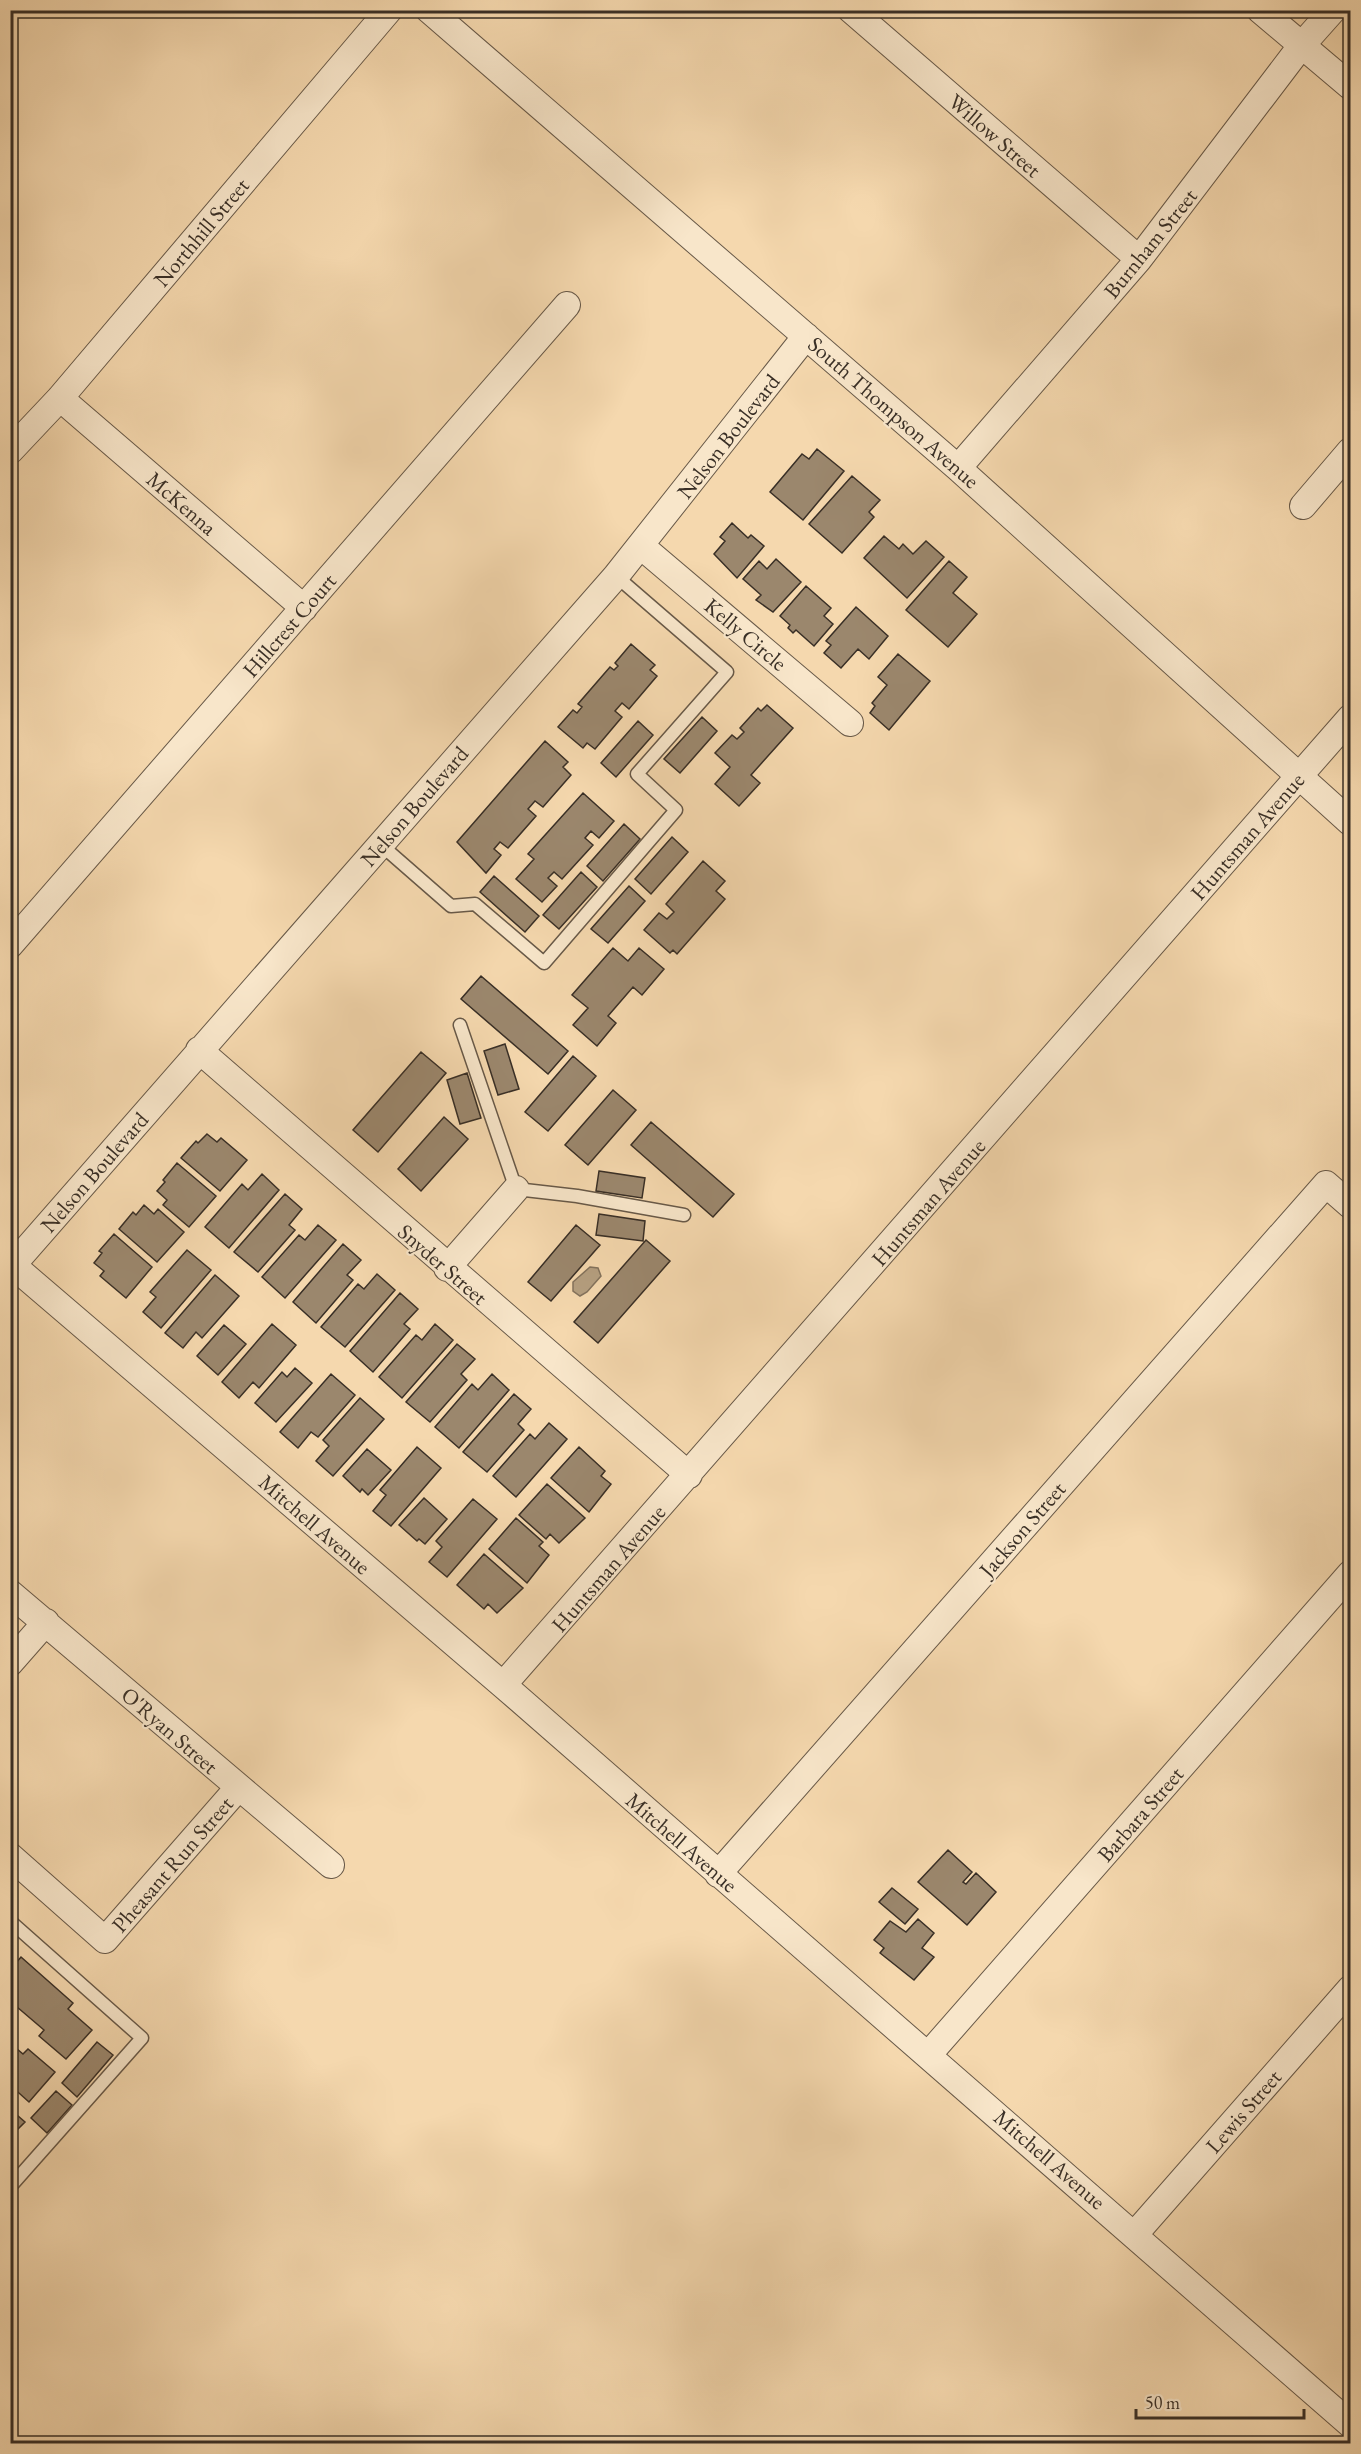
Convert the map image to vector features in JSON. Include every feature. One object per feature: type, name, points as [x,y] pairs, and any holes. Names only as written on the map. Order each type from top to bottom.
[{"type":"street","name":"Northhill Street","points":[[10,451],[60,398],[389,10]]},
{"type":"street","name":"South Thompson Avenue","points":[[429,10],[958,468],[1350,822]]},
{"type":"street","name":"Willow Street","points":[[851,10],[1139,259]]},
{"type":"street","points":[[1260,10],[1350,86]]},
{"type":"street","name":"Burnham Street","points":[[958,468],[1139,259],[1300,46],[1333,10]]},
{"type":"street","name":"Hillcrest Court","points":[[10,945],[567,305]]},
{"type":"street","name":"Nelson Boulevard","points":[[11,1265],[616,576],[807,336]]},
{"type":"street","name":"McKenna","points":[[60,398],[304,608]]},
{"type":"street","points":[[1303,506],[1350,451]]},
{"type":"street","name":"Kelly Circle","points":[[641,546],[850,723]]},
{"type":"street","name":"Huntsman Avenue","points":[[503,1685],[1350,718]]},
{"type":"street","name":"Snyder Street","points":[[199,1050],[447,1268],[689,1475]]},
{"type":"street","name":"Jackson Street","points":[[717,1874],[1326,1184],[1350,1205]]},
{"type":"street","points":[[447,1268],[516,1189]]},
{"type":"street","name":"Mitchell Avenue","points":[[11,1265],[503,1685],[717,1874],[929,2054],[1347,2416]]},
{"type":"street","name":"Barbara Street","points":[[929,2054],[1350,1574]]},
{"type":"street","name":"O'Ryan Street","points":[[10,1593],[331,1865]]},
{"type":"street","points":[[10,1663],[45,1622]]},
{"type":"street","name":"Pheasant Run Street","points":[[10,1856],[105,1940],[238,1788]]},
{"type":"street","name":"Lewis Street","points":[[1135,2234],[1350,1989]]},
{"type":"lane","points":[[380,844],[451,906],[475,904],[544,963],[676,810],[637,774],[726,672],[616,576]]},
{"type":"lane","points":[[460,1025],[516,1189],[577,1196],[684,1215]]},
{"type":"lane","points":[[10,1921],[142,2038],[10,2187]]},
{"type":"shaded area","points":[[590,1267],[598,1268],[601,1276],[587,1292],[580,1296],[573,1291],[573,1282]]},
{"type":"building","points":[[817,449],[844,471],[803,520],[770,492],[802,454],[809,459]]},
{"type":"building","points":[[852,476],[880,500],[869,512],[874,517],[842,553],[809,524]]},
{"type":"building","points":[[732,523],[748,538],[751,535],[764,546],[737,578],[714,554],[725,541],[720,537]]},
{"type":"building","points":[[884,536],[899,549],[903,544],[913,554],[926,541],[944,557],[907,598],[864,558]]},
{"type":"building","points":[[776,559],[801,582],[773,612],[756,600],[761,595],[743,579],[759,561],[767,569]]},
{"type":"building","points":[[949,561],[967,577],[953,593],[977,614],[948,647],[906,610]]},
{"type":"building","points":[[806,586],[831,608],[824,616],[833,624],[814,646],[796,630],[793,633],[788,628],[790,625],[780,616]]},
{"type":"building","points":[[856,607],[888,636],[869,659],[858,649],[841,668],[824,653],[831,645],[826,641]]},
{"type":"building","points":[[631,644],[655,665],[650,670],[657,676],[629,709],[622,703],[615,711],[622,717],[595,749],[587,743],[583,748],[558,727],[573,710],[577,713],[582,707],[578,704],[610,667],[614,670],[618,666],[615,663]]},
{"type":"building","points":[[898,654],[930,681],[889,730],[870,713],[875,706],[872,703],[887,685],[878,677]]},
{"type":"building","points":[[767,705],[793,728],[751,775],[760,783],[739,806],[715,784],[730,767],[715,753],[732,735],[737,739],[744,732],[740,728],[758,708],[761,711]]},
{"type":"building","points":[[702,717],[717,731],[680,773],[664,759]]},
{"type":"building","points":[[638,721],[653,735],[616,777],[601,763]]},
{"type":"building","points":[[545,741],[568,762],[563,767],[571,775],[543,807],[535,801],[528,809],[536,816],[508,848],[500,842],[494,849],[501,855],[486,873],[457,842]]},
{"type":"building","points":[[583,793],[614,821],[599,838],[591,831],[585,838],[593,845],[562,879],[554,872],[548,878],[557,886],[542,902],[516,879],[534,859],[528,854]]},
{"type":"building","points":[[624,824],[640,839],[603,881],[587,866]]},
{"type":"building","points":[[672,837],[688,852],[651,894],[635,879]]},
{"type":"building","points":[[703,861],[725,881],[716,891],[725,899],[677,954],[673,950],[670,953],[644,930],[659,913],[667,919],[674,912],[666,904]]},
{"type":"building","points":[[581,872],[597,887],[559,929],[543,915]]},
{"type":"building","points":[[494,876],[539,916],[525,932],[480,892]]},
{"type":"building","points":[[629,886],[645,901],[608,943],[591,929]]},
{"type":"building","points":[[613,948],[628,961],[639,948],[664,969],[642,995],[633,987],[608,1016],[616,1023],[597,1046],[573,1025],[588,1008],[572,995]]},
{"type":"building","points":[[481,976],[568,1051],[548,1074],[461,999]]},
{"type":"building","points":[[505,1044],[519,1089],[498,1095],[484,1051]]},
{"type":"building","points":[[421,1052],[446,1073],[378,1152],[353,1130]]},
{"type":"building","points":[[573,1056],[596,1076],[548,1131],[525,1112]]},
{"type":"building","points":[[467,1073],[481,1118],[460,1124],[447,1080]]},
{"type":"building","points":[[613,1090],[636,1110],[588,1165],[565,1145]]},
{"type":"building","points":[[444,1117],[468,1139],[421,1191],[398,1169]]},
{"type":"building","points":[[651,1122],[734,1194],[713,1217],[631,1145]]},
{"type":"building","points":[[207,1134],[217,1142],[221,1138],[247,1160],[220,1191],[181,1158],[196,1141],[198,1143]]},
{"type":"building","points":[[177,1163],[216,1196],[189,1227],[163,1205],[167,1200],[157,1191]]},
{"type":"building","points":[[599,1171],[645,1178],[642,1198],[596,1191]]},
{"type":"building","points":[[262,1174],[279,1190],[229,1248],[205,1227],[242,1184],[248,1190]]},
{"type":"building","points":[[285,1194],[302,1209],[289,1225],[295,1230],[258,1272],[234,1252]]},
{"type":"building","points":[[144,1205],[154,1214],[158,1209],[184,1232],[157,1262],[119,1229],[133,1212],[136,1215]]},
{"type":"building","points":[[599,1214],[645,1221],[643,1241],[596,1235]]},
{"type":"building","points":[[318,1225],[336,1240],[285,1298],[262,1277],[299,1235],[305,1240]]},
{"type":"building","points":[[576,1225],[600,1245],[551,1301],[528,1282]]},
{"type":"building","points":[[114,1234],[152,1267],[126,1298],[100,1276],[104,1271],[94,1263],[102,1253],[99,1251]]},
{"type":"building","points":[[646,1240],[670,1261],[598,1343],[574,1322]]},
{"type":"building","points":[[343,1244],[361,1260],[347,1275],[353,1280],[316,1323],[293,1302]]},
{"type":"building","points":[[187,1250],[211,1270],[161,1328],[143,1312],[156,1297],[150,1292]]},
{"type":"building","points":[[377,1274],[395,1290],[345,1347],[321,1327],[358,1284],[364,1289]]},
{"type":"building","points":[[215,1275],[239,1296],[202,1338],[196,1332],[183,1348],[165,1333]]},
{"type":"building","points":[[400,1293],[418,1309],[404,1324],[410,1329],[373,1372],[350,1351]]},
{"type":"building","points":[[272,1324],[296,1345],[259,1388],[253,1382],[239,1398],[222,1382]]},
{"type":"building","points":[[435,1324],[453,1340],[402,1398],[379,1377],[416,1335],[422,1340]]},
{"type":"building","points":[[224,1325],[246,1344],[218,1375],[197,1356]]},
{"type":"building","points":[[457,1344],[475,1359],[461,1374],[467,1380],[430,1422],[406,1402]]},
{"type":"building","points":[[295,1368],[312,1383],[276,1422],[255,1403],[282,1372],[287,1377]]},
{"type":"building","points":[[331,1374],[355,1395],[318,1437],[311,1432],[298,1448],[280,1432]]},
{"type":"building","points":[[492,1374],[509,1390],[459,1448],[435,1427],[472,1384],[478,1390]]},
{"type":"building","points":[[514,1394],[531,1409],[518,1424],[524,1430],[487,1472],[463,1452]]},
{"type":"building","points":[[360,1398],[384,1419],[333,1476],[316,1461],[329,1446],[323,1440]]},
{"type":"building","points":[[549,1423],[567,1439],[516,1497],[493,1476],[530,1434],[535,1439]]},
{"type":"building","points":[[417,1447],[441,1468],[391,1526],[373,1511],[386,1495],[380,1490]]},
{"type":"building","points":[[579,1447],[605,1471],[601,1476],[611,1484],[589,1512],[551,1478]]},
{"type":"building","points":[[367,1449],[391,1470],[368,1495],[362,1489],[360,1492],[343,1476]]},
{"type":"building","points":[[547,1484],[585,1518],[559,1543],[550,1534],[546,1539],[519,1515]]},
{"type":"building","points":[[424,1498],[447,1519],[425,1544],[419,1539],[417,1541],[399,1525]]},
{"type":"building","points":[[473,1499],[497,1519],[447,1577],[429,1562],[442,1547],[436,1541]]},
{"type":"building","points":[[516,1518],[543,1542],[539,1546],[549,1555],[527,1583],[489,1549]]},
{"type":"building","points":[[484,1554],[523,1588],[497,1613],[488,1604],[484,1609],[457,1585]]},
{"type":"building","points":[[948,1850],[972,1872],[963,1882],[966,1884],[976,1873],[996,1892],[967,1925],[918,1882]]},
{"type":"building","points":[[892,1888],[918,1909],[905,1924],[879,1902]]},
{"type":"building","points":[[918,1919],[934,1933],[922,1948],[934,1957],[914,1980],[880,1953],[884,1948],[874,1940],[890,1921],[906,1932]]},
{"type":"building","points":[[21,1957],[73,2003],[68,2009],[92,2030],[66,2059],[39,2036],[44,2030],[10,2001],[10,1958],[16,1963]]},
{"type":"building","points":[[97,2042],[113,2055],[77,2097],[62,2083]]},
{"type":"building","points":[[10,2043],[23,2054],[28,2049],[55,2072],[29,2102],[10,2085]]},
{"type":"building","points":[[56,2091],[72,2105],[47,2133],[31,2118]]},
{"type":"building","points":[[10,2109],[25,2122],[10,2137]]}]
